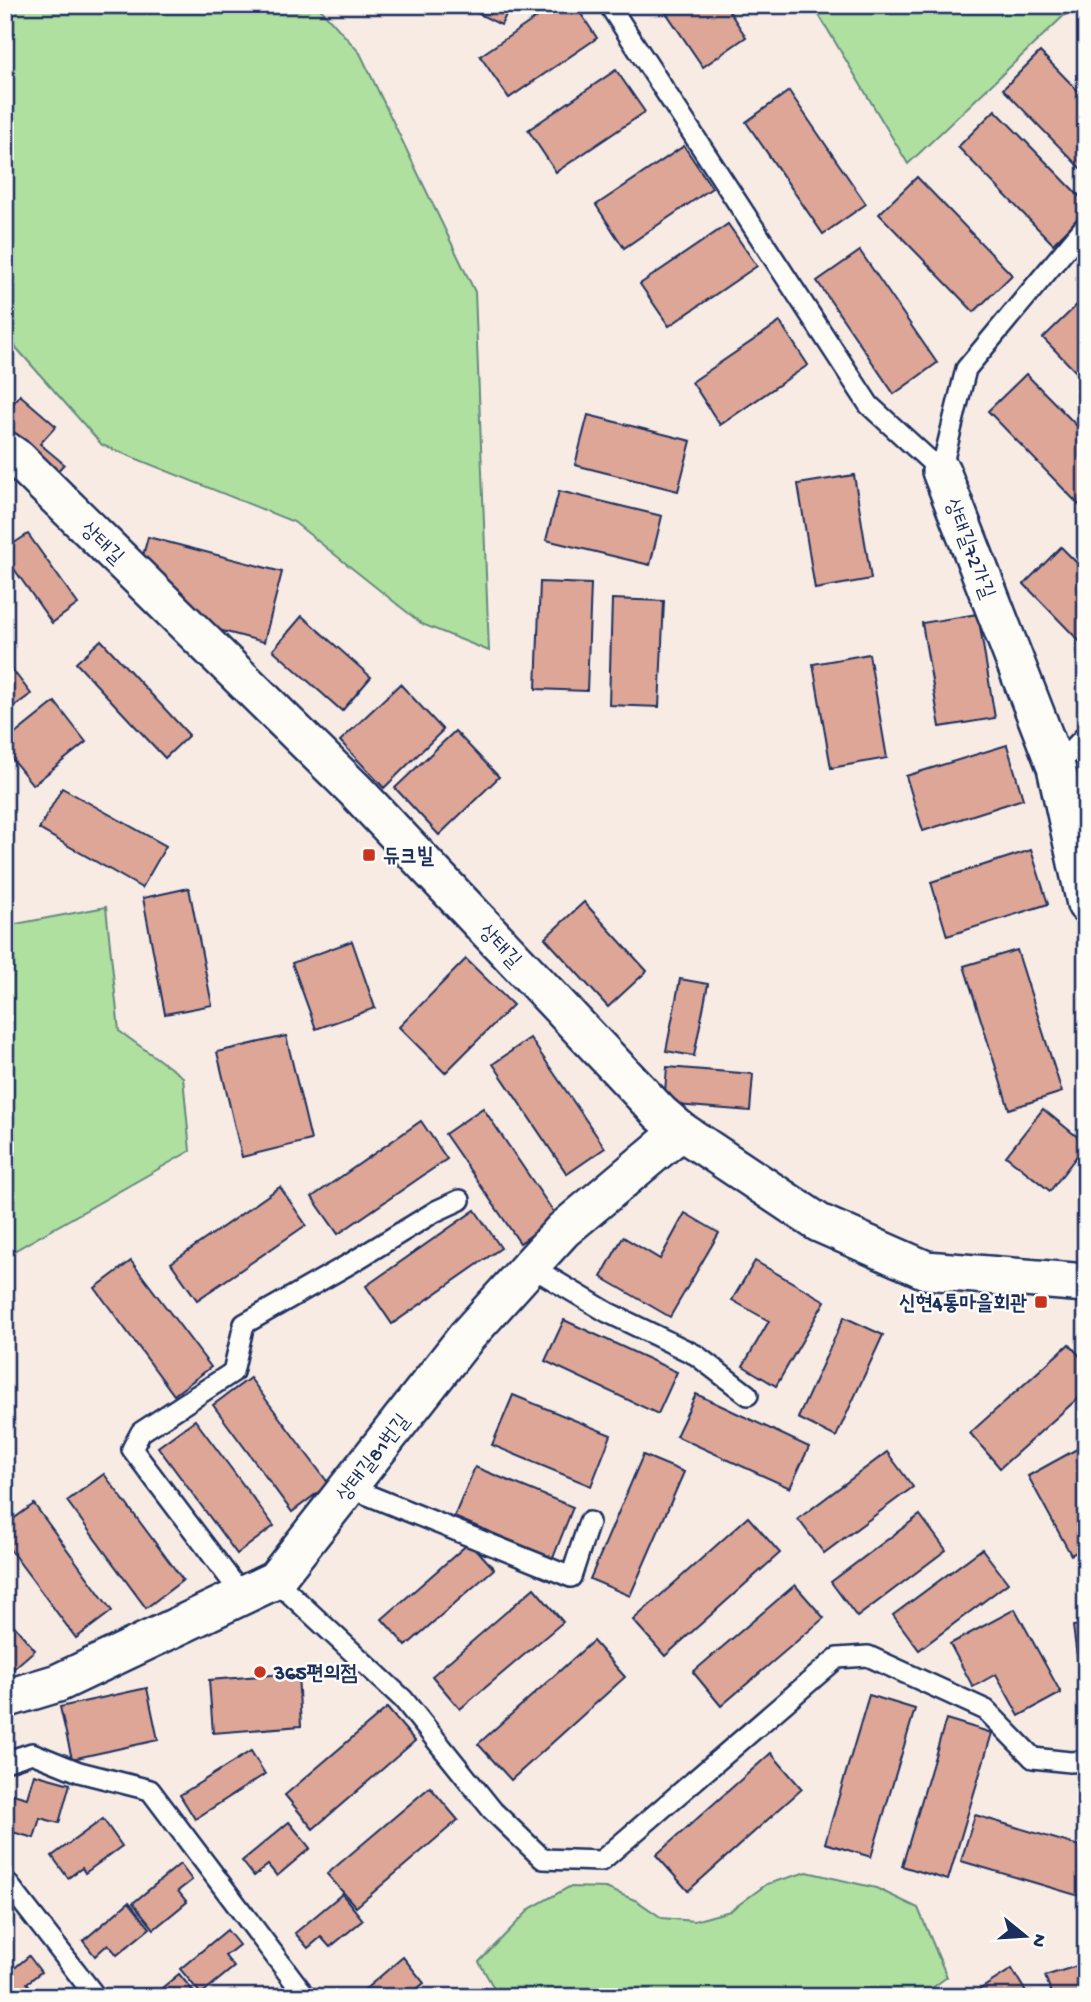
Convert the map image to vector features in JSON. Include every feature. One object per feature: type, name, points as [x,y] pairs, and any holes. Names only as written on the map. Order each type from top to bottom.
[{"type":"street","name":"상태길","points":[[10,459],[355,790],[660,1113],[681,1131],[819,1223],[926,1270],[1086,1283]]},
{"type":"street","name":"상태길72가길","points":[[941,471],[1056,768],[1086,904]]},
{"type":"street","name":"상태길81번길","points":[[5,1699],[58,1683],[259,1588],[348,1487],[467,1336],[563,1230],[681,1131]]},
{"type":"lane","points":[[609,5],[869,405],[941,471]]},
{"type":"lane","name":"상태길72가길","points":[[941,471],[967,369],[1086,225]]},
{"type":"lane","points":[[1056,768],[1086,735]]},
{"type":"lane","points":[[460,1200],[436,1211],[244,1324],[233,1372],[141,1432],[132,1449],[259,1588],[403,1699],[494,1811],[543,1859],[601,1861],[837,1658],[868,1656],[986,1710],[1033,1758],[1086,1761]]},
{"type":"lane","points":[[530,1266],[607,1312],[696,1355],[748,1395]]},
{"type":"lane","points":[[348,1487],[571,1577],[589,1522]]},
{"type":"lane","points":[[5,1762],[32,1753],[79,1772],[150,1790],[306,1997]]},
{"type":"lane","points":[[5,1880],[96,1997]]},
{"type":"green space","points":[[5,5],[317,5],[360,53],[475,292],[489,651],[422,624],[294,522],[102,445],[5,335]]},
{"type":"green space","points":[[813,5],[1075,5],[908,164]]},
{"type":"green space","points":[[106,907],[119,1031],[183,1077],[190,1151],[5,1256],[5,926]]},
{"type":"green space","points":[[807,1872],[876,1888],[918,1908],[947,1977],[920,1997],[499,1997],[479,1962],[531,1908],[569,1887],[606,1888],[637,1901],[662,1918],[694,1921],[730,1911],[767,1884]]},
{"type":"building","points":[[465,5],[511,5],[501,25]]},
{"type":"building","points":[[555,5],[575,5],[597,38],[509,98],[480,56]]},
{"type":"building","points":[[661,5],[725,5],[746,37],[703,67]]},
{"type":"building","points":[[1040,52],[1086,99],[1086,174],[1003,89]]},
{"type":"building","points":[[616,70],[645,112],[556,172],[528,130]]},
{"type":"building","points":[[789,91],[866,204],[823,234],[746,122]]},
{"type":"building","points":[[995,110],[1086,203],[1086,211],[1053,244],[958,147]]},
{"type":"building","points":[[684,146],[712,188],[624,248],[596,205]]},
{"type":"building","points":[[917,177],[1012,275],[974,312],[879,214]]},
{"type":"building","points":[[728,224],[757,266],[669,326],[640,284]]},
{"type":"building","points":[[860,251],[937,363],[894,394],[817,281]]},
{"type":"building","points":[[1081,301],[1086,306],[1086,382],[1043,338]]},
{"type":"building","points":[[780,322],[808,365],[720,425],[692,382]]},
{"type":"building","points":[[1026,374],[1086,435],[1086,506],[1083,509],[988,411]]},
{"type":"building","points":[[20,395],[56,426],[40,444],[64,464],[54,475],[5,433],[5,413]]},
{"type":"building","points":[[588,415],[691,441],[678,491],[575,465]]},
{"type":"building","points":[[854,475],[871,579],[815,589],[798,484]]},
{"type":"building","points":[[559,491],[662,516],[650,565],[546,540]]},
{"type":"building","points":[[28,534],[78,604],[52,623],[5,556],[5,549]]},
{"type":"building","points":[[148,537],[282,572],[264,642],[215,629],[141,563]]},
{"type":"building","points":[[1061,547],[1086,572],[1086,648],[1024,584]]},
{"type":"building","points":[[540,582],[591,584],[587,691],[536,689]]},
{"type":"building","points":[[612,599],[664,601],[659,707],[609,705]]},
{"type":"building","points":[[978,614],[995,718],[940,727],[922,623]]},
{"type":"building","points":[[302,616],[371,677],[342,711],[273,650]]},
{"type":"building","points":[[101,640],[189,735],[165,758],[76,663]]},
{"type":"building","points":[[869,654],[887,758],[831,768],[813,664]]},
{"type":"building","points":[[5,660],[31,694],[5,713]]},
{"type":"building","points":[[400,684],[443,730],[384,788],[340,741]]},
{"type":"building","points":[[55,702],[86,742],[33,785],[5,750],[5,742]]},
{"type":"building","points":[[455,731],[499,777],[439,835],[395,788]]},
{"type":"building","points":[[1007,745],[1023,799],[923,831],[906,776]]},
{"type":"building","points":[[62,788],[166,846],[142,888],[39,829]]},
{"type":"building","points":[[1031,850],[1048,904],[947,936],[931,882]]},
{"type":"building","points":[[189,888],[212,1005],[165,1014],[143,898]]},
{"type":"building","points":[[584,902],[647,971],[608,1007],[545,938]]},
{"type":"building","points":[[352,941],[375,1008],[316,1029],[292,963]]},
{"type":"building","points":[[1017,950],[1062,1092],[1009,1109],[964,966]]},
{"type":"building","points":[[466,959],[513,1005],[445,1073],[399,1027]]},
{"type":"building","points":[[680,979],[708,984],[694,1056],[666,1051]]},
{"type":"building","points":[[286,1036],[311,1140],[242,1157],[217,1052]]},
{"type":"building","points":[[530,1038],[605,1148],[567,1174],[493,1064]]},
{"type":"building","points":[[667,1067],[753,1074],[750,1111],[664,1104]]},
{"type":"building","points":[[483,1108],[557,1217],[520,1243],[445,1134]]},
{"type":"building","points":[[1043,1109],[1086,1144],[1050,1191],[1006,1156]]},
{"type":"building","points":[[421,1121],[447,1159],[338,1234],[312,1197]]},
{"type":"building","points":[[280,1187],[306,1225],[197,1300],[171,1263]]},
{"type":"building","points":[[475,1210],[501,1248],[392,1324],[366,1286]]},
{"type":"building","points":[[685,1213],[719,1233],[670,1317],[601,1277],[623,1237],[660,1259]]},
{"type":"building","points":[[131,1261],[211,1367],[174,1395],[95,1288]]},
{"type":"building","points":[[755,1261],[825,1301],[776,1386],[743,1366],[769,1321],[732,1300]]},
{"type":"building","points":[[844,1317],[883,1335],[836,1437],[798,1418]]},
{"type":"building","points":[[564,1320],[677,1372],[658,1414],[545,1361]]},
{"type":"building","points":[[1069,1344],[1086,1363],[1086,1391],[1000,1468],[970,1433]]},
{"type":"building","points":[[250,1378],[329,1484],[292,1512],[213,1405]]},
{"type":"building","points":[[696,1394],[809,1447],[790,1488],[676,1436]]},
{"type":"building","points":[[513,1395],[611,1435],[591,1486],[492,1445]]},
{"type":"building","points":[[195,1420],[274,1526],[237,1554],[158,1447]]},
{"type":"building","points":[[1086,1444],[1086,1547],[1071,1555],[1028,1476]]},
{"type":"building","points":[[887,1452],[913,1487],[824,1553],[798,1519]]},
{"type":"building","points":[[643,1455],[684,1472],[630,1596],[590,1579]]},
{"type":"building","points":[[475,1467],[573,1507],[553,1558],[454,1517]]},
{"type":"building","points":[[104,1474],[183,1580],[146,1608],[67,1501]]},
{"type":"building","points":[[34,1504],[112,1611],[76,1638],[5,1543],[5,1525]]},
{"type":"building","points":[[920,1515],[946,1550],[857,1617],[831,1582]]},
{"type":"building","points":[[748,1517],[780,1553],[665,1656],[633,1620]]},
{"type":"building","points":[[470,1542],[494,1569],[406,1646],[382,1619]]},
{"type":"building","points":[[982,1549],[1008,1583],[919,1650],[893,1615]]},
{"type":"building","points":[[795,1585],[824,1618],[721,1706],[693,1672]]},
{"type":"building","points":[[534,1588],[563,1622],[460,1709],[432,1676]]},
{"type":"building","points":[[1015,1609],[1061,1693],[1019,1716],[996,1674],[973,1687],[950,1644]]},
{"type":"building","points":[[5,1615],[35,1650],[5,1676]]},
{"type":"building","points":[[1086,1624],[1086,1726],[1073,1626]]},
{"type":"building","points":[[593,1641],[625,1677],[511,1780],[478,1744]]},
{"type":"building","points":[[298,1673],[301,1726],[213,1733],[209,1680]]},
{"type":"building","points":[[147,1688],[158,1740],[72,1759],[60,1707]]},
{"type":"building","points":[[869,1695],[915,1709],[871,1857],[825,1843]]},
{"type":"building","points":[[387,1708],[415,1741],[313,1829],[285,1795]]},
{"type":"building","points":[[946,1719],[992,1733],[948,1880],[902,1866]]},
{"type":"building","points":[[251,1751],[265,1774],[195,1819],[180,1795]]},
{"type":"building","points":[[771,1753],[802,1789],[688,1891],[656,1855]]},
{"type":"building","points":[[34,1774],[70,1784],[59,1823],[40,1818],[34,1838],[5,1830],[5,1807],[9,1793],[27,1798]]},
{"type":"building","points":[[430,1787],[458,1820],[356,1907],[327,1874]]},
{"type":"building","points":[[975,1815],[1086,1848],[1086,1898],[961,1861]]},
{"type":"building","points":[[103,1819],[122,1846],[85,1873],[82,1868],[68,1878],[52,1856]]},
{"type":"building","points":[[289,1822],[310,1848],[277,1876],[268,1865],[254,1876],[242,1861]]},
{"type":"building","points":[[180,1864],[192,1880],[178,1891],[187,1902],[154,1929],[133,1903]]},
{"type":"building","points":[[342,1894],[363,1920],[330,1947],[321,1937],[308,1948],[295,1933]]},
{"type":"building","points":[[129,1902],[150,1928],[117,1955],[108,1944],[95,1956],[83,1941]]},
{"type":"building","points":[[227,1930],[239,1945],[225,1956],[234,1967],[201,1994],[180,1969]]},
{"type":"building","points":[[29,1956],[41,1972],[27,1983],[36,1994],[33,1997],[5,1997],[5,1976]]},
{"type":"building","points":[[403,1957],[424,1983],[407,1997],[356,1997]]},
{"type":"building","points":[[1086,1963],[1086,1997],[1053,1997],[1045,1976]]},
{"type":"building","points":[[1012,1969],[1029,1997],[968,1997]]},
{"type":"building","points":[[179,1974],[198,1997],[151,1997]]},
{"type":"place","name":"듀크빌","points":[[369,855]]},
{"type":"place","name":"신현4통마을회관","points":[[1041,1302]]},
{"type":"place","name":"365편의점","points":[[260,1672]]}]
